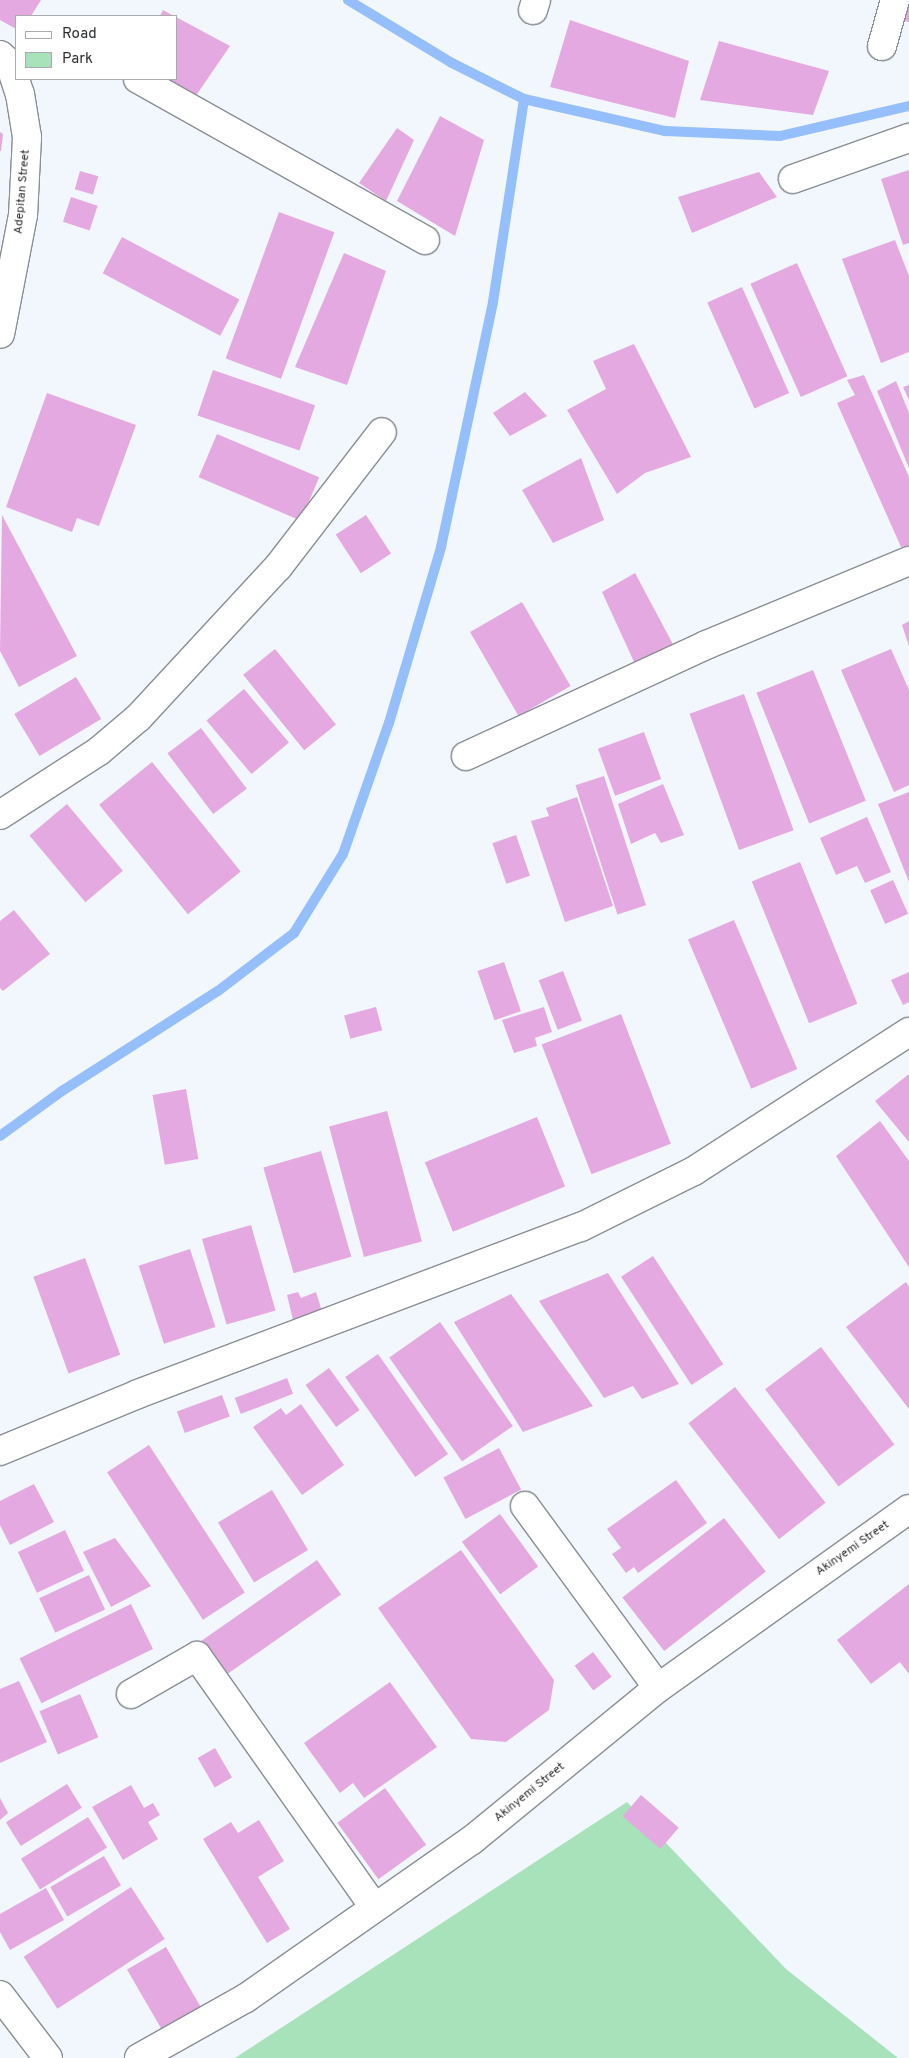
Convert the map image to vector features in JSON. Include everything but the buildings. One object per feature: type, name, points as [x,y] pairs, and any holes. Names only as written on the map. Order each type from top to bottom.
[{"type":"street","points":[[882,46],[895,0]]},
{"type":"street","name":"Adepitan Street","points":[[9,61],[15,79]]},
{"type":"street","name":"Adepitan Street","points":[[0,334],[23,215],[27,137],[20,94],[15,80]]},
{"type":"street","points":[[140,80],[425,240]]},
{"type":"street","points":[[793,178],[909,138]]},
{"type":"street","points":[[0,815],[99,751],[139,717],[278,567],[382,432]]},
{"type":"street","points":[[466,756],[706,645],[909,561]]},
{"type":"street","points":[[0,1451],[138,1394],[581,1226],[694,1171],[909,1032]]},
{"type":"street","points":[[525,1506],[658,1688]]},
{"type":"street","name":"Akinyemi Street","points":[[139,2058],[246,1998],[472,1840],[658,1688],[909,1509]]},
{"type":"street","points":[[130,1694],[197,1656],[374,1907]]},
{"type":"street","points":[[0,1995],[48,2058]]},
{"type":"green space","points":[[627,1802],[786,1969],[898,2058],[235,2058]]},
{"type":"waterway","points":[[348,0],[452,63],[524,99],[665,131],[780,136],[909,106]]},
{"type":"waterway","points":[[0,1136],[62,1091],[218,991],[294,933],[343,854],[389,723],[441,547],[493,302],[524,99]]}]
